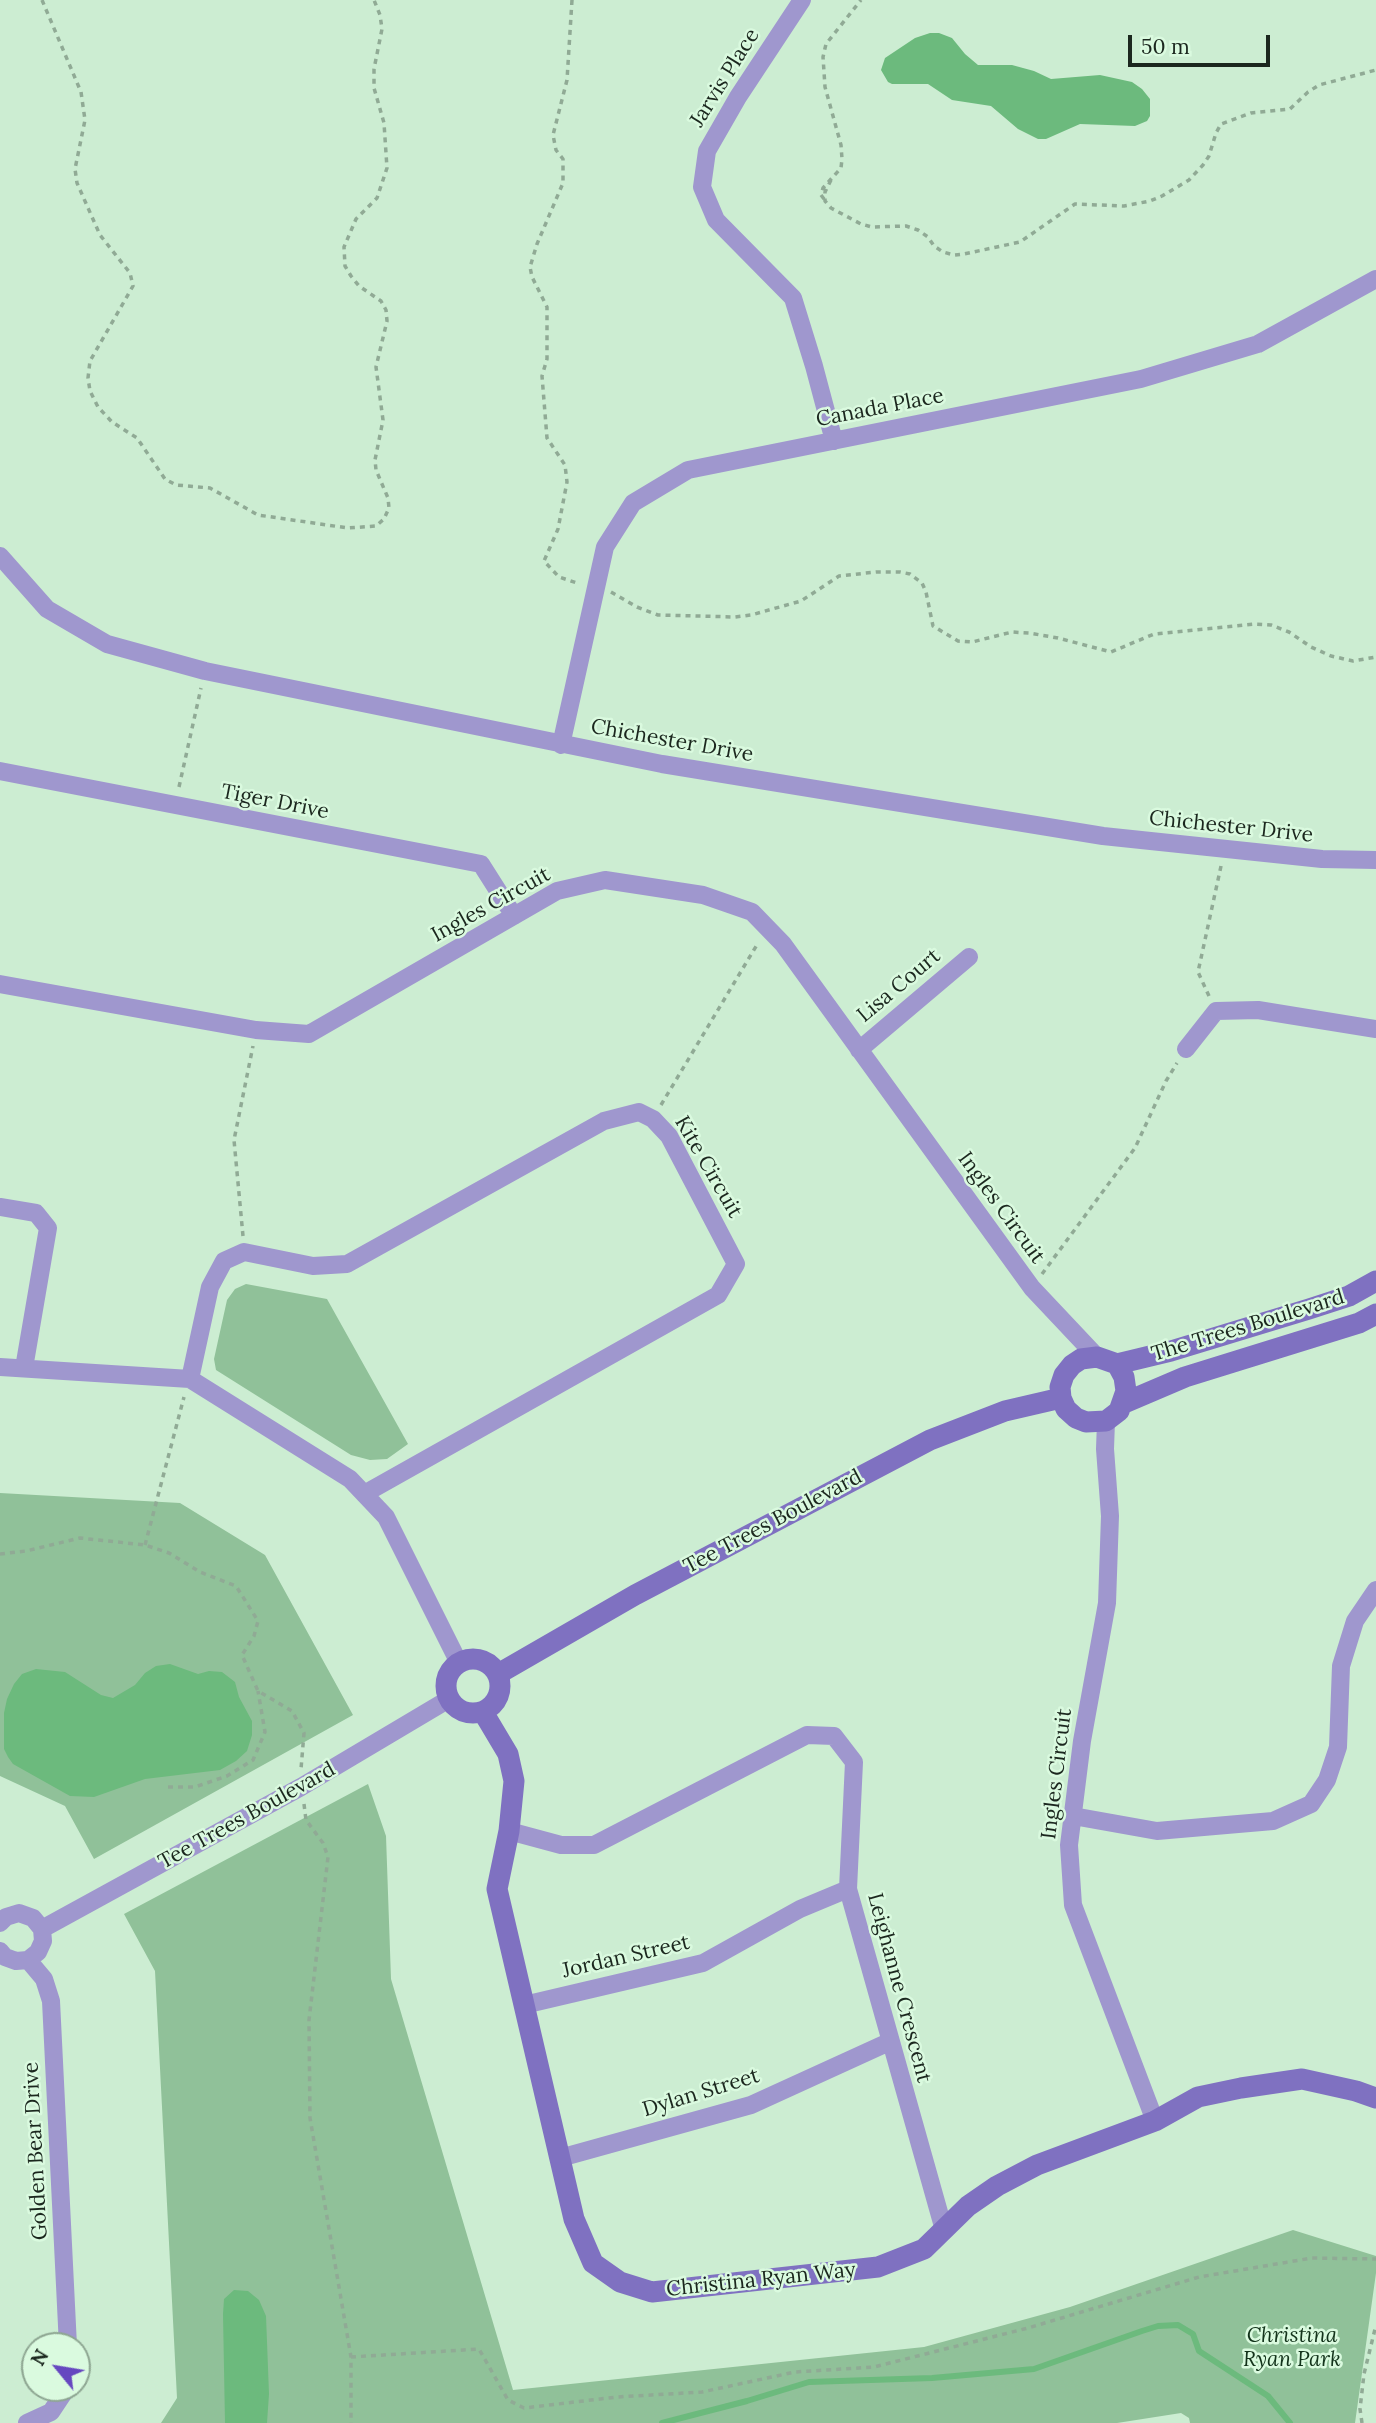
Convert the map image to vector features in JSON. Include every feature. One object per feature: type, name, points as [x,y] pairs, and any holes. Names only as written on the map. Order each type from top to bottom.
[{"type":"street","name":"Jarvis Place","points":[[802,0],[706,151],[702,187],[716,220],[793,298],[834,441]]},
{"type":"street","name":"Canada Place","points":[[561,744],[605,547],[633,503],[688,470],[1141,379],[1258,344],[1376,279]]},
{"type":"street","name":"Chichester Drive","points":[[0,556],[47,609],[107,644],[205,671],[662,764],[1103,836],[1322,859],[1376,860]]},
{"type":"street","name":"Tiger Drive","points":[[0,771],[481,864],[514,916]]},
{"type":"street","name":"Ingles Circuit","points":[[0,984],[256,1030],[309,1034],[557,891],[605,880],[704,895],[752,912],[783,944],[1032,1288],[1107,1361]]},
{"type":"street","name":"Lisa Court","points":[[859,1050],[969,957]]},
{"type":"street","points":[[1186,1049],[1216,1011],[1258,1010],[1376,1029]]},
{"type":"street","name":"Kite Circuit","points":[[244,1252],[313,1266],[347,1264],[604,1121],[639,1112],[653,1118],[669,1136],[736,1264],[718,1295],[364,1494]]},
{"type":"street","points":[[0,1207],[36,1213],[48,1228],[24,1368]]},
{"type":"street","points":[[190,1378],[210,1287],[224,1261],[244,1252]]},
{"type":"street","name":"The Trees Boulevard","points":[[1107,1361],[1171,1351],[1349,1296],[1376,1281]]},
{"type":"street","name":"The Trees Boulevard","points":[[1124,1403],[1185,1377],[1359,1323],[1376,1314]]},
{"type":"street","points":[[1082,1359],[1107,1361],[1124,1377],[1124,1403],[1119,1411],[1106,1421],[1086,1422],[1076,1418],[1066,1409],[1061,1398],[1060,1387],[1064,1375],[1072,1365],[1082,1359]]},
{"type":"street","points":[[0,1367],[190,1378],[350,1479],[386,1517],[459,1663]]},
{"type":"street","name":"Tee Trees Boulevard","points":[[498,1674],[635,1595],[930,1440],[1005,1410],[1061,1398]]},
{"type":"street","name":"Ingles Circuit","points":[[1106,1421],[1105,1449],[1110,1516],[1107,1602],[1082,1741],[1069,1845],[1073,1905],[1155,2121]]},
{"type":"street","points":[[1073,1816],[1157,1831],[1273,1821],[1311,1804],[1327,1780],[1338,1747],[1341,1666],[1356,1621],[1376,1590]]},
{"type":"street","points":[[467,1660],[485,1662],[498,1674],[500,1683],[497,1700],[483,1712],[463,1712],[449,1699],[446,1691],[448,1675],[459,1663],[467,1660]]},
{"type":"street","name":"Tee Trees Boulevard","points":[[42,1929],[301,1787],[449,1699]]},
{"type":"street","name":"Christina Ryan Way","points":[[483,1712],[508,1754],[514,1780],[509,1831],[497,1889],[574,2219],[593,2263],[620,2282],[652,2292],[878,2267],[924,2249],[968,2206],[997,2186],[1037,2165],[1155,2121],[1198,2097],[1302,2080],[1376,2098]]},
{"type":"street","name":"Leighanne Crescent","points":[[509,1831],[561,1845],[594,1845],[807,1735],[834,1737],[854,1762],[848,1889],[944,2230]]},
{"type":"street","name":"Jordan Street","points":[[524,2005],[703,1963],[800,1909],[848,1889]]},
{"type":"street","points":[[0,1951],[5,1957],[16,1961],[28,1960],[38,1952],[43,1941],[42,1929],[33,1918],[19,1913],[2,1916]]},
{"type":"street","name":"Golden Bear Drive","points":[[28,1960],[44,1979],[51,2001],[67,2332]]},
{"type":"street","name":"Dylan Street","points":[[560,2158],[751,2105],[889,2042]]},
{"type":"street","points":[[27,2423],[51,2412],[57,2402]]},
{"type":"path","points":[[42,0],[81,92],[85,120],[75,169],[78,183],[100,235],[130,273],[133,286],[90,361],[90,391],[98,407],[112,422],[136,438],[165,479],[176,485],[210,488],[258,515],[348,528],[376,526],[384,519],[389,508],[375,460],[383,420],[376,367],[387,321],[386,310],[381,301],[359,286],[351,276],[345,266],[344,247],[356,219],[377,198],[387,168],[384,122],[374,88],[374,69],[382,29],[374,0]]},
{"type":"path","points":[[572,0],[567,80],[554,135],[556,150],[563,159],[563,183],[530,267],[547,307],[547,359],[542,376],[546,412],[544,424],[547,438],[565,465],[567,482],[555,542],[544,561],[559,577],[577,583]]},
{"type":"path","points":[[861,0],[826,44],[823,58],[825,87],[841,145],[842,159],[841,168],[825,192],[825,201],[831,208],[861,224],[872,227],[906,226],[918,230],[928,237],[934,246],[954,255],[1020,242],[1075,204],[1124,206],[1162,196],[1189,180],[1203,165],[1221,124],[1251,113],[1290,110],[1318,85],[1376,70]]},
{"type":"path","points":[[595,590],[612,592],[637,607],[658,615],[735,617],[801,601],[839,576],[900,572],[910,574],[922,583],[933,626],[958,641],[972,642],[1012,632],[1029,633],[1111,652],[1154,634],[1254,624],[1270,625],[1289,632],[1311,647],[1331,656],[1353,661],[1376,657]]},
{"type":"path","points":[[175,806],[205,671]]},
{"type":"path","points":[[1216,1011],[1198,972],[1225,849]]},
{"type":"path","points":[[653,1118],[767,928]]},
{"type":"path","points":[[244,1252],[234,1140],[256,1030]]},
{"type":"path","points":[[1032,1288],[1135,1148],[1166,1081],[1186,1049]]},
{"type":"path","points":[[145,1545],[190,1378]]},
{"type":"path","points":[[0,1554],[26,1551],[80,1538],[145,1545],[169,1553],[200,1572],[236,1586],[258,1621],[254,1636],[242,1655],[258,1691],[265,1732],[253,1760],[227,1776],[195,1787],[167,1787]]},
{"type":"path","points":[[258,1691],[292,1711],[304,1733],[301,1787],[306,1820],[323,1843],[328,1857],[309,2020],[310,2118],[351,2357],[351,2423]]},
{"type":"path","points":[[351,2357],[479,2349],[508,2400],[524,2408],[617,2397],[702,2392],[795,2372],[874,2367],[1028,2328],[1199,2277],[1312,2258],[1376,2259]]},
{"type":"path","points":[[1362,2423],[1360,2409],[1364,2374],[1376,2325]]},
{"type":"green space","points":[[246,1284],[327,1299],[408,1444],[387,1459],[370,1460],[351,1455],[216,1370],[214,1359],[227,1300],[235,1289]]},
{"type":"green space","points":[[0,1493],[180,1503],[265,1555],[353,1715],[94,1859],[65,1806],[0,1776]]},
{"type":"green space","name":"Christina Ryan Park","points":[[368,1784],[386,1836],[391,1979],[513,2390],[924,2347],[1070,2307],[1293,2230],[1376,2256],[1376,2273],[1355,2423],[1190,2423],[1189,2418],[1181,2413],[1117,2423],[161,2423],[177,2398],[155,1971],[124,1914]]},
{"type":"shaded area","points":[[930,33],[952,38],[978,65],[1012,65],[1051,79],[1100,75],[1132,82],[1150,99],[1150,116],[1147,121],[1135,126],[1080,124],[1046,139],[1038,139],[1018,129],[991,106],[952,100],[928,84],[888,82],[881,70],[885,58],[915,38]]},
{"type":"shaded area","points":[[170,1664],[198,1674],[222,1672],[235,1682],[239,1697],[252,1721],[252,1735],[247,1751],[236,1761],[220,1770],[145,1779],[94,1797],[70,1796],[13,1764],[8,1757],[4,1749],[4,1713],[7,1699],[22,1674],[36,1669],[65,1672],[101,1695],[113,1698],[135,1685],[145,1673],[156,1666]]},
{"type":"shaded area","points":[[234,2290],[248,2291],[259,2300],[266,2316],[269,2394],[267,2423],[225,2423],[224,2299]]},
{"type":"waterway","points":[[662,2423],[809,2382],[932,2378],[1034,2369],[1158,2326],[1178,2325],[1193,2334],[1199,2351],[1268,2396],[1290,2423]]}]
